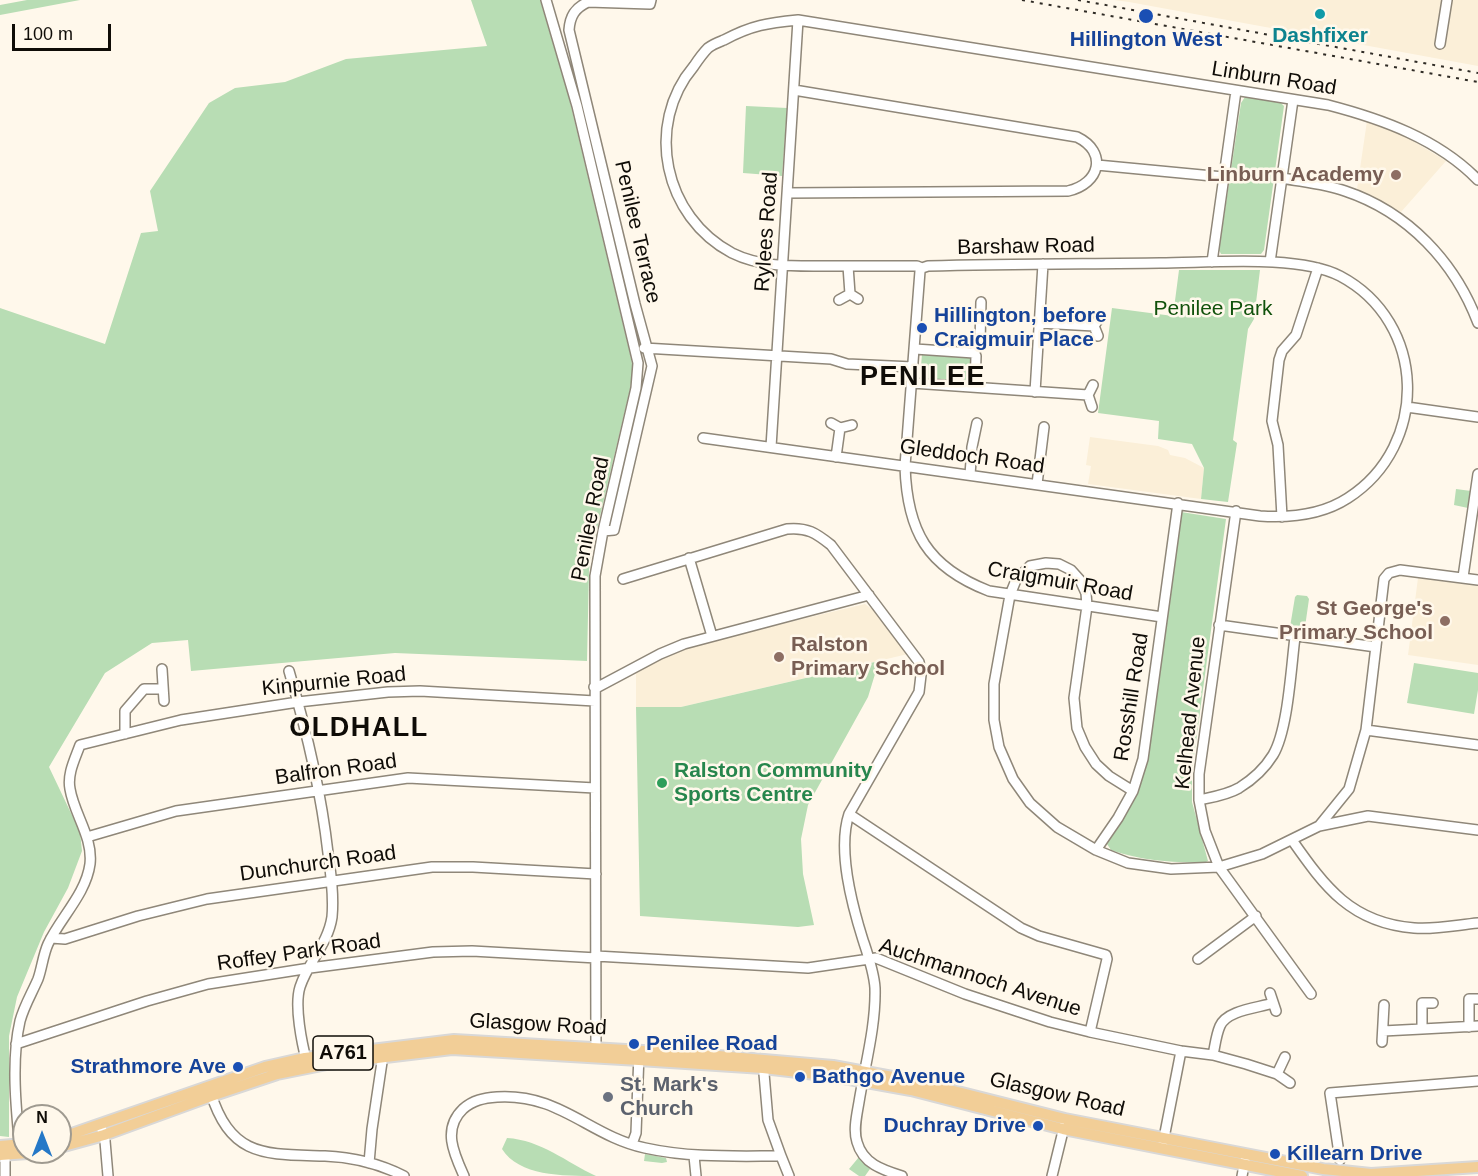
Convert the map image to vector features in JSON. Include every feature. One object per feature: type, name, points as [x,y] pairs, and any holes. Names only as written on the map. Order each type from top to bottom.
[{"type":"main road","name":"Glasgow Road","points":[[72,1142],[210,1091],[265,1067],[307,1063],[453,1040],[596,1053],[763,1064],[914,1081],[1064,1124],[1245,1160],[1302,1176]]},
{"type":"main road","name":"Glasgow Road","points":[[72,1136],[102,1130]]},
{"type":"main road","name":"Glasgow Road","points":[[1245,1160],[1340,1166]]},
{"type":"main road","name":"A761","points":[[1340,1166],[1392,1174],[1478,1167]]},
{"type":"street","name":"Penilee Road","points":[[546,0],[577,106],[638,363],[636,388],[595,576],[596,1053]]},
{"type":"street","name":"Penilee Terrace","points":[[603,531],[614,530],[652,366],[569,30],[573,13],[588,2],[650,4],[651,0]]},
{"type":"street","points":[[1440,44],[1447,0]]},
{"type":"street","name":"Rylees Road","points":[[771,447],[798,20]]},
{"type":"street","name":"Linburn Road","points":[[783,266],[751,260],[716,243],[684,207],[668,171],[665,140],[670,110],[684,77],[709,48],[756,25],[798,20],[1328,105],[1370,116],[1407,131],[1452,158],[1478,180]]},
{"type":"street","points":[[787,193],[1068,191],[1086,184],[1094,176],[1097,165],[1095,152],[1088,142],[1077,136],[794,90]]},
{"type":"street","points":[[1212,262],[1236,92]]},
{"type":"street","points":[[1270,262],[1293,100]]},
{"type":"street","points":[[1097,165],[1223,177]]},
{"type":"street","points":[[1282,178],[1344,190],[1373,202],[1404,220],[1452,270],[1469,300],[1478,323]]},
{"type":"street","name":"Barshaw Road","points":[[783,266],[917,266],[922,268],[928,266],[1043,264],[1270,262],[1318,268],[1339,275],[1359,288],[1376,303],[1389,320],[1405,363],[1407,407]]},
{"type":"street","points":[[1035,392],[1043,264]]},
{"type":"street","points":[[839,300],[854,296],[848,266]]},
{"type":"street","name":"Craigmuir Road","points":[[922,268],[905,466],[909,509],[923,544],[947,570],[968,583],[988,591],[1162,617]]},
{"type":"street","points":[[1282,517],[1278,446],[1272,421],[1280,360],[1282,351],[1296,335],[1318,268]]},
{"type":"street","points":[[974,353],[980,343],[981,302]]},
{"type":"street","points":[[1094,326],[1100,317]]},
{"type":"street","points":[[1040,323],[1094,326]]},
{"type":"street","points":[[1094,326],[1098,336]]},
{"type":"street","points":[[636,348],[831,359],[847,364],[913,367]]},
{"type":"street","points":[[915,349],[974,353]]},
{"type":"street","points":[[974,353],[976,356],[975,387]]},
{"type":"street","points":[[912,383],[1088,395]]},
{"type":"street","points":[[1092,407],[1088,395],[1093,385]]},
{"type":"street","points":[[1407,407],[1478,417]]},
{"type":"street","name":"Gleddoch Road","points":[[703,438],[1282,517],[1298,516],[1334,505],[1348,498],[1368,482],[1398,441],[1407,407]]},
{"type":"street","points":[[831,423],[840,428],[852,425]]},
{"type":"street","points":[[970,475],[977,423]]},
{"type":"street","points":[[1037,484],[1044,427]]},
{"type":"street","points":[[836,457],[840,428]]},
{"type":"street","points":[[1463,577],[1478,474]]},
{"type":"street","name":"Rosshill Road","points":[[1096,850],[1118,818],[1133,790],[1143,759],[1178,503]]},
{"type":"street","name":"Kelhead Avenue","points":[[1236,511],[1198,774],[1199,800],[1205,831],[1219,867],[1311,994]]},
{"type":"street","points":[[623,579],[688,558],[800,527],[813,531],[831,545],[919,662],[921,675],[919,692],[849,814],[845,836],[851,900],[875,985],[856,1135],[861,1152],[867,1160],[875,1166],[902,1176]]},
{"type":"street","points":[[688,558],[712,636]]},
{"type":"street","points":[[1133,790],[1109,776],[1096,764],[1077,728],[1074,698],[1087,606],[1086,592],[1080,580],[1071,570],[1059,564],[1046,563],[1030,566],[1016,579],[1010,595],[994,684],[994,720],[999,747],[1013,779],[1030,803],[1057,827],[1096,850],[1128,863],[1171,869],[1219,867],[1262,854],[1319,826],[1368,816],[1478,830]]},
{"type":"street","points":[[1319,826],[1349,789],[1366,730],[1384,579],[1389,573],[1400,570],[1478,580]]},
{"type":"street","points":[[594,687],[684,644],[869,595]]},
{"type":"street","points":[[1219,626],[1376,647]]},
{"type":"street","points":[[1199,800],[1224,795],[1238,789],[1252,778],[1273,755],[1283,727],[1296,636]]},
{"type":"street","points":[[162,669],[164,701]]},
{"type":"street","points":[[289,671],[308,735],[320,790],[331,880],[332,916],[324,944],[300,985],[297,1005],[307,1063]]},
{"type":"street","points":[[125,734],[125,711],[144,689],[163,689]]},
{"type":"street","name":"Kinpurnie Road","points":[[87,837],[70,790],[69,779],[80,745],[181,720],[298,702],[388,692],[410,691],[594,701]]},
{"type":"street","points":[[1366,730],[1478,745]]},
{"type":"street","name":"Balfron Road","points":[[87,837],[176,811],[408,778],[595,788]]},
{"type":"street","points":[[849,814],[1021,928],[1039,936],[1106,955],[1090,1032]]},
{"type":"street","points":[[17,1104],[16,1044],[21,1019],[37,982],[46,947],[86,878],[90,863],[87,837]]},
{"type":"street","points":[[1292,840],[1315,872],[1343,903],[1371,918],[1415,928],[1478,923]]},
{"type":"street","name":"Dunchurch Road","points":[[51,938],[65,939],[138,916],[207,899],[432,867],[596,874]]},
{"type":"street","points":[[1198,959],[1256,916]]},
{"type":"street","name":"Roffey Park Road","points":[[16,1044],[147,1001],[208,984],[310,968],[434,952],[471,951],[597,957]]},
{"type":"street","name":"Auchmannoch Avenue","points":[[597,957],[808,968],[876,958],[1004,1008],[1090,1032],[1181,1051],[1213,1055],[1277,1074],[1290,1083]]},
{"type":"street","points":[[1213,1055],[1221,1023],[1227,1017],[1274,1007],[1270,993]]},
{"type":"street","points":[[1383,1031],[1473,1026],[1469,999],[1478,999]]},
{"type":"street","points":[[1422,1029],[1422,1003],[1433,1003]]},
{"type":"street","points":[[1382,1042],[1384,1005]]},
{"type":"street","points":[[1163,1143],[1181,1051]]},
{"type":"street","points":[[369,1163],[381,1052]]},
{"type":"street","points":[[632,1144],[636,1133],[639,1055]]},
{"type":"street","points":[[1277,1074],[1285,1057]]},
{"type":"street","points":[[763,1064],[768,1120],[789,1176]]},
{"type":"street","points":[[1340,1166],[1330,1093],[1478,1081]]},
{"type":"street","points":[[210,1091],[224,1124],[230,1132],[235,1138],[255,1150],[297,1156],[343,1157],[369,1163],[404,1176]]},
{"type":"street","points":[[464,1176],[452,1149],[452,1129],[463,1110],[471,1103],[487,1098],[517,1097],[552,1105],[599,1130],[632,1144],[694,1156],[781,1156]]},
{"type":"street","points":[[1052,1176],[1064,1124]]},
{"type":"street","points":[[102,1130],[108,1176]]},
{"type":"street","points":[[3,1150],[5,1176]]},
{"type":"street","points":[[694,1156],[696,1176]]},
{"type":"street","points":[[1242,1176],[1245,1160]]},
{"type":"shaded area","points":[[1114,0],[1478,0],[1478,66],[1129,2]]},
{"type":"shaded area","name":"Linburn Academy","points":[[1367,121],[1400,133],[1446,161],[1401,212],[1357,189]]},
{"type":"shaded area","points":[[1090,437],[1158,446],[1168,450],[1170,455],[1185,458],[1204,468],[1201,499],[1088,484],[1091,466],[1086,465]]},
{"type":"shaded area","name":"St George's Primary School","points":[[1418,578],[1478,586],[1478,665],[1408,655]]},
{"type":"shaded area","name":"Ralston Primary School","points":[[865,604],[873,610],[908,654],[681,707],[636,707],[636,672],[657,661],[702,643]]},
{"type":"green space","points":[[27,0],[80,0],[0,15],[0,5]]},
{"type":"green space","points":[[471,0],[540,0],[569,98],[633,369],[592,550],[589,570],[587,661],[395,653],[191,671],[188,640],[152,643],[105,673],[49,767],[80,832],[82,851],[68,888],[44,932],[17,997],[9,1036],[9,1137],[0,1136],[0,308],[105,344],[141,233],[158,231],[150,191],[209,103],[235,88],[285,82],[346,59],[487,46]]},
{"type":"green space","points":[[1245,97],[1281,103],[1284,106],[1264,250],[1261,254],[1221,254],[1219,250],[1241,103]]},
{"type":"green space","points":[[746,106],[787,108],[782,176],[743,173]]},
{"type":"green space","name":"Penilee Park","points":[[1179,270],[1260,270],[1254,319],[1248,329],[1233,440],[1237,443],[1228,502],[1201,499],[1204,468],[1192,444],[1158,439],[1159,421],[1098,413],[1112,308],[1173,316]]},
{"type":"green space","points":[[922,354],[971,357],[969,382],[920,379]]},
{"type":"green space","points":[[1456,489],[1471,491],[1468,508],[1454,505]]},
{"type":"green space","points":[[1181,512],[1226,519],[1192,771],[1192,802],[1208,861],[1203,863],[1134,857],[1111,850],[1107,844],[1131,804],[1147,760]]},
{"type":"green space","points":[[1297,595],[1307,596],[1309,599],[1304,634],[1289,633]]},
{"type":"green space","points":[[879,661],[868,697],[808,805],[801,839],[803,874],[814,925],[798,927],[640,916],[636,707],[681,707]]},
{"type":"green space","points":[[1414,663],[1478,673],[1474,714],[1407,703]]},
{"type":"green space","points":[[507,1138],[542,1147],[596,1176],[556,1175],[519,1165],[502,1149]]},
{"type":"green space","points":[[645,1154],[666,1158],[667,1162],[644,1161]]},
{"type":"green space","points":[[859,1157],[870,1169],[865,1176],[859,1176],[849,1169]]},
{"type":"railway","points":[[1022,0],[1478,82]]},
{"type":"railway","points":[[1078,0],[1478,73]]},
{"type":"place","name":"Dashfixer","points":[[1320,14]]},
{"type":"place","name":"Hillington West","points":[[1146,16]]},
{"type":"place","name":"Linburn Academy","points":[[1396,175]]},
{"type":"place","name":"Hillington, before Craigmuir Place","points":[[922,328]]},
{"type":"place","name":"St George's Primary School","points":[[1445,621]]},
{"type":"place","name":"Ralston Primary School","points":[[779,657]]},
{"type":"place","name":"Ralston Community Sports Centre","points":[[662,783]]},
{"type":"place","name":"Penilee Road","points":[[634,1044]]},
{"type":"place","name":"Strathmore Ave","points":[[238,1067]]},
{"type":"place","name":"Bathgo Avenue","points":[[800,1077]]},
{"type":"place","name":"St. Mark's Church","points":[[608,1097]]},
{"type":"place","name":"Duchray Drive","points":[[1038,1126]]},
{"type":"place","name":"Killearn Drive","points":[[1275,1154]]},
{"type":"district","name":"PENILEE","points":[[923,378]]},
{"type":"district","name":"OLDHALL","points":[[359,729]]}]
